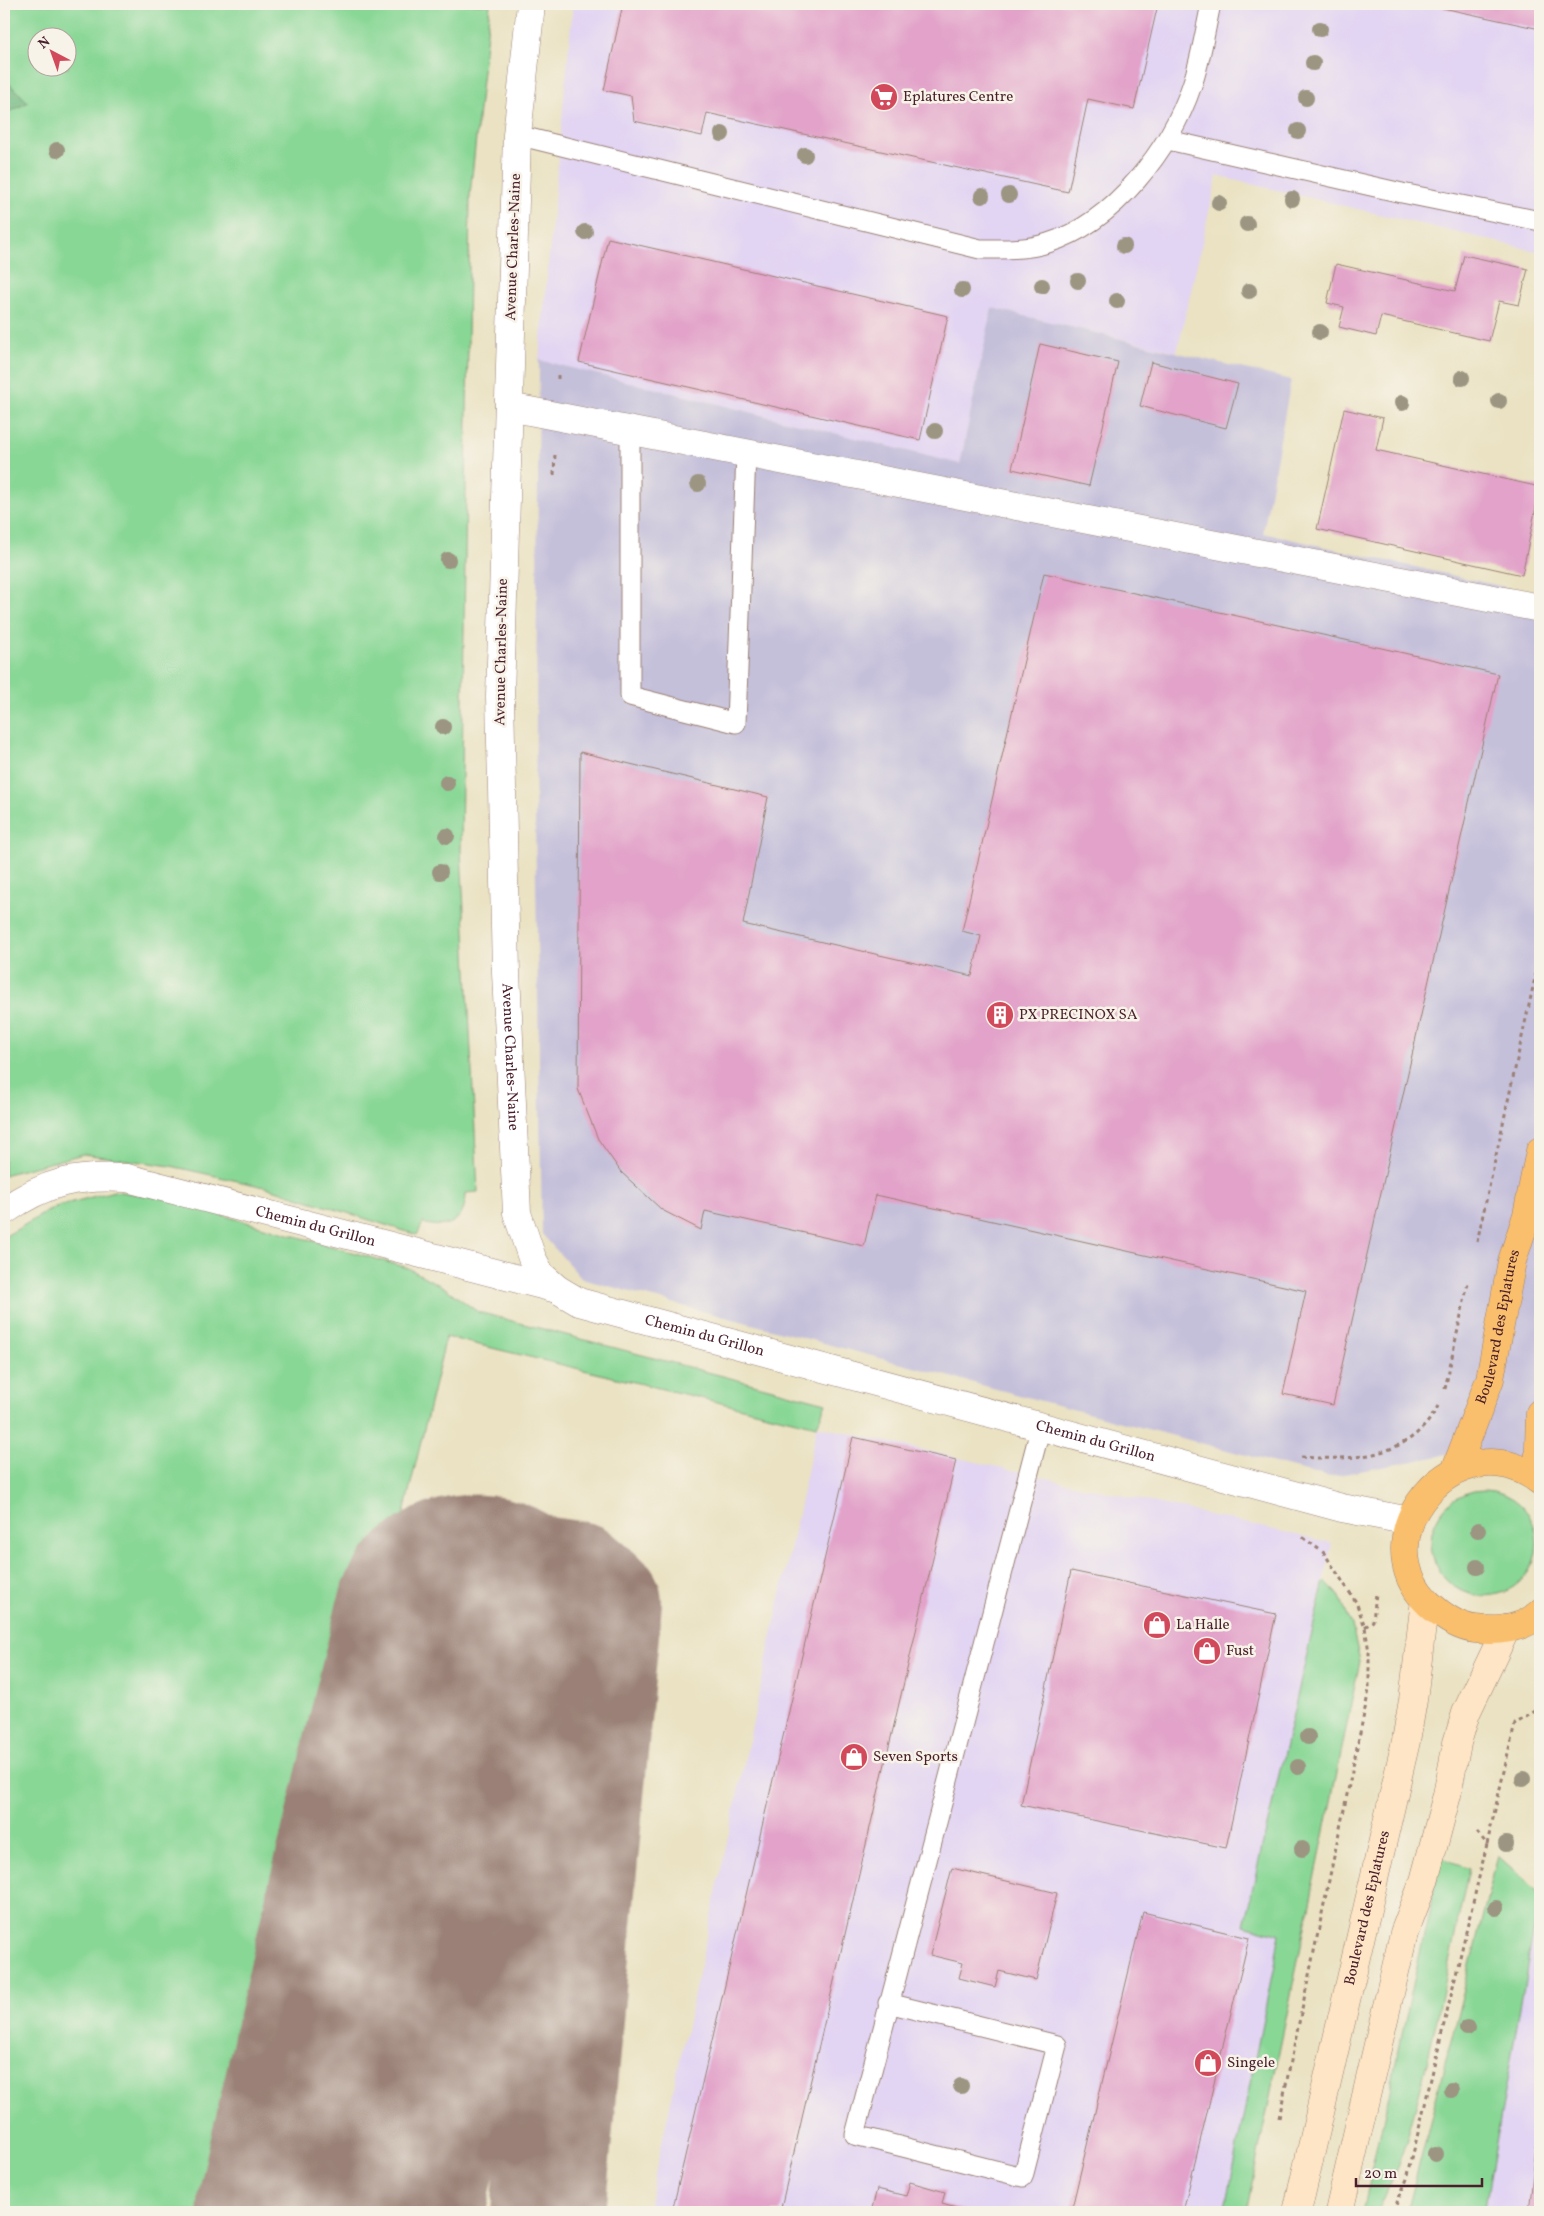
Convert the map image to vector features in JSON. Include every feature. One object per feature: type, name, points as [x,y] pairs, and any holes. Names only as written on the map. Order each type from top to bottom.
[{"type":"main road","name":"Boulevard des Eplatures","points":[[1455,1471],[1490,1379],[1512,1260],[1527,1214],[1540,1151]]},
{"type":"main road","points":[[1539,1480],[1540,1413]]},
{"type":"main road","points":[[1539,1480],[1523,1470],[1506,1465],[1488,1463],[1471,1465],[1455,1471],[1427,1492],[1410,1521],[1407,1538],[1408,1563],[1416,1587],[1425,1600],[1438,1613],[1470,1628],[1488,1631],[1506,1629],[1522,1624],[1540,1613]]},
{"type":"main road","name":"Boulevard des Eplatures","points":[[1297,2212],[1406,1741],[1425,1600]]},
{"type":"main road","points":[[1339,2212],[1404,1933],[1424,1881],[1447,1795],[1457,1743],[1466,1713],[1506,1629]]},
{"type":"street","name":"Avenue Charles-Naine","points":[[531,4],[517,135],[500,696],[506,972],[517,1213],[532,1258],[542,1275],[558,1289]]},
{"type":"street","points":[[509,407],[1540,608]]},
{"type":"street","name":"Chemin du Grillon","points":[[4,1211],[23,1198],[56,1184],[95,1176],[127,1178],[558,1289],[579,1302],[1342,1508],[1410,1521]]},
{"type":"lane","points":[[517,135],[980,249],[1019,249],[1049,243],[1075,231],[1099,215],[1133,186],[1168,140],[1192,85],[1211,4]]},
{"type":"lane","points":[[1168,140],[1383,189],[1540,221]]},
{"type":"lane","points":[[630,430],[630,696],[736,723],[746,453]]},
{"type":"lane","points":[[888,2003],[1057,2045],[1023,2177],[854,2135],[888,2003],[1040,1426]]},
{"type":"path","points":[[1476,1248],[1540,955]]},
{"type":"path","points":[[1444,1394],[1470,1276]]},
{"type":"path","points":[[1294,1456],[1344,1459],[1377,1454],[1411,1440],[1434,1415],[1440,1401]]},
{"type":"path","points":[[1277,2125],[1369,1690],[1370,1652],[1356,1602],[1324,1554],[1294,1531]]},
{"type":"path","points":[[1393,2212],[1407,2179],[1515,1724],[1540,1708]]},
{"type":"path","points":[[1447,1795],[1487,1844]]},
{"type":"shaded area","points":[[573,4],[1540,4],[1540,252],[1217,176],[1177,352],[992,308],[960,464],[539,360]]},
{"type":"shaded area","points":[[992,308],[1291,380],[1263,533],[1540,595],[1540,1464],[1451,1454],[1328,1477],[582,1279],[542,1234],[535,822],[539,360],[960,464]]},
{"type":"shaded area","points":[[817,1426],[1332,1543],[1244,1925],[1280,1935],[1224,2212],[647,2212]]},
{"type":"shaded area","points":[[1540,1893],[1540,2212],[1484,2212]]},
{"type":"green space","points":[[4,4],[490,4],[470,195],[461,850],[478,1192],[466,1193],[463,1210],[454,1221],[448,1224],[432,1225],[423,1223],[417,1235],[269,1188],[171,1166],[83,1154],[4,1176],[4,115],[28,102],[4,79]]},
{"type":"green space","points":[[4,79],[28,102],[4,115]]},
{"type":"green space","points":[[114,1191],[162,1198],[408,1268],[445,1288],[478,1312],[826,1403],[817,1426],[446,1337],[237,2212],[4,2212],[4,1237],[55,1207]]},
{"type":"green space","points":[[1484,1490],[1504,1494],[1521,1506],[1533,1523],[1537,1543],[1533,1563],[1521,1580],[1504,1592],[1484,1596],[1464,1592],[1447,1580],[1435,1563],[1431,1543],[1435,1523],[1447,1506],[1464,1494]]},
{"type":"green space","points":[[1324,1581],[1340,1597],[1352,1626],[1360,1661],[1246,2212],[1224,2212],[1280,1935],[1244,1925]]},
{"type":"green space","points":[[1498,1856],[1540,1893],[1484,2212],[1407,2212]]},
{"type":"green space","points":[[1441,1858],[1469,1868],[1429,2054],[1414,2115],[1395,2174],[1378,2212],[1363,2212]]},
{"type":"building","name":"Eplatures Centre","points":[[623,4],[1158,4],[1134,109],[1088,99],[1068,192],[707,113],[702,136],[634,121],[631,96],[604,90]]},
{"type":"building","points":[[1443,4],[1540,4],[1540,29],[1443,8]]},
{"type":"building","points":[[608,238],[948,316],[920,440],[579,362]]},
{"type":"building","points":[[1464,255],[1528,269],[1519,305],[1499,301],[1489,341],[1381,316],[1376,336],[1339,327],[1344,307],[1327,303],[1336,264],[1455,291]]},
{"type":"building","points":[[1040,344],[1118,362],[1089,486],[1012,469]]},
{"type":"building","points":[[1151,362],[1238,384],[1226,428],[1140,406]]},
{"type":"building","points":[[1344,409],[1383,418],[1376,450],[1540,487],[1522,575],[1317,529]]},
{"type":"building","name":"PX PRECINOX SA","points":[[1044,573],[1498,674],[1333,1405],[1283,1394],[1306,1291],[876,1195],[864,1246],[705,1211],[701,1230],[662,1210],[621,1172],[598,1139],[578,1089],[580,752],[768,797],[743,924],[972,976],[981,936],[962,931]]},
{"type":"building","points":[[853,1437],[956,1460],[780,2212],[672,2212]]},
{"type":"building","points":[[1071,1571],[1276,1614],[1226,1848],[1021,1805]]},
{"type":"building","points":[[952,1868],[1057,1893],[1036,1980],[999,1971],[995,1987],[959,1978],[963,1963],[930,1955]]},
{"type":"building","points":[[1143,1912],[1249,1938],[1183,2212],[1071,2212]]},
{"type":"building","points":[[1536,2147],[1540,2147],[1540,2212],[1529,2212]]},
{"type":"building","points":[[910,2182],[945,2192],[942,2204],[970,2212],[871,2212],[877,2189],[906,2196]]},
{"type":"taxiway","points":[[475,1637],[512,1569],[577,1578],[605,1602],[548,2212]]},
{"type":"runway","points":[[340,2212],[407,1917],[475,1637]]},
{"type":"place","name":"Eplatures Centre","points":[[884,97]]},
{"type":"place","name":"PX PRECINOX SA","points":[[1000,1015]]},
{"type":"place","name":"La Halle","points":[[1157,1625]]},
{"type":"place","name":"Fust","points":[[1207,1651]]},
{"type":"place","name":"Seven Sports","points":[[854,1757]]},
{"type":"place","name":"Singele","points":[[1208,2063]]}]
